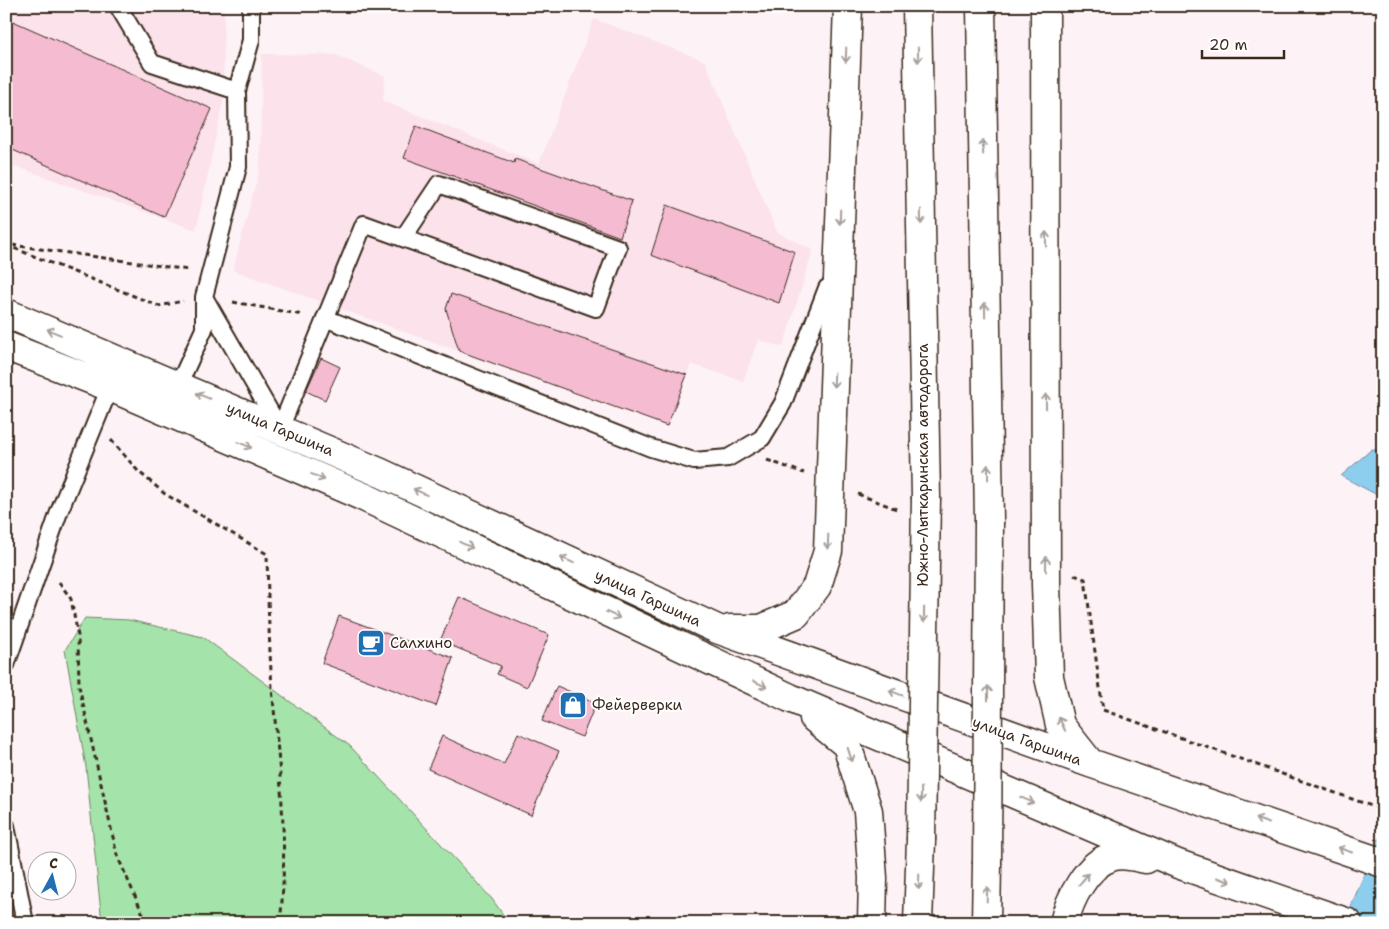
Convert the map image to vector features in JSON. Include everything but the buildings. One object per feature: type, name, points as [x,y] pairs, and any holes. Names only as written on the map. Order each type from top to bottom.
[{"type":"main road","points":[[717,629],[761,629],[796,614],[817,586],[828,551],[848,6]]},
{"type":"main road","name":"Южно-Лыткаринская автодорога","points":[[917,6],[926,497],[918,923]]},
{"type":"main road","points":[[981,6],[988,521],[986,923]]},
{"type":"main road","points":[[1045,6],[1046,584],[1049,677],[1060,725],[1090,763]]},
{"type":"main road","name":"улица Гаршина","points":[[6,313],[280,429],[717,629],[1090,763],[1383,863]]},
{"type":"main road","name":"улица Гаршина","points":[[6,346],[110,387],[364,497],[790,698],[1178,864],[1348,923]]},
{"type":"main road","points":[[790,698],[847,745],[868,811],[873,878],[872,923]]},
{"type":"main road","points":[[1064,923],[1075,890],[1097,864],[1112,856],[1178,864]]},
{"type":"lane","points":[[118,6],[152,63],[237,91]]},
{"type":"lane","points":[[178,386],[204,329],[204,297],[238,167],[237,91],[251,40],[251,6]]},
{"type":"lane","points":[[280,429],[364,224],[596,308],[618,248],[439,184],[403,238]]},
{"type":"lane","points":[[325,318],[651,448],[694,461],[728,458],[762,438],[783,403],[827,288]]},
{"type":"lane","points":[[204,297],[280,429]]},
{"type":"lane","points":[[6,665],[59,512],[110,387]]},
{"type":"lane","points":[[6,826],[25,923]]},
{"type":"path","points":[[210,272],[6,245],[160,306],[204,297],[325,318]]},
{"type":"path","points":[[96,422],[138,471],[165,494],[267,554],[270,650],[284,816],[285,879],[280,923]]},
{"type":"path","points":[[43,559],[71,599],[78,636],[79,686],[117,855],[142,912],[149,923]]},
{"type":"path","points":[[1347,798],[1383,810]]},
{"type":"shaded area","points":[[6,6],[224,6],[223,102],[196,230],[6,163]]},
{"type":"shaded area","points":[[594,19],[705,61],[777,232],[813,250],[783,347],[758,340],[743,381],[691,364],[667,426],[233,270],[260,168],[262,54],[335,55],[385,76],[383,101],[539,164]]},
{"type":"green space","points":[[85,618],[129,620],[203,637],[350,746],[492,899],[509,923],[102,923],[86,767],[65,650]]},
{"type":"water","points":[[1372,449],[1383,452],[1383,498],[1341,476]]},
{"type":"water","points":[[1383,829],[1383,923],[1344,923]]},
{"type":"place","name":"Салхино","points":[[371,643]]},
{"type":"place","name":"Фейерверки","points":[[573,705]]}]
